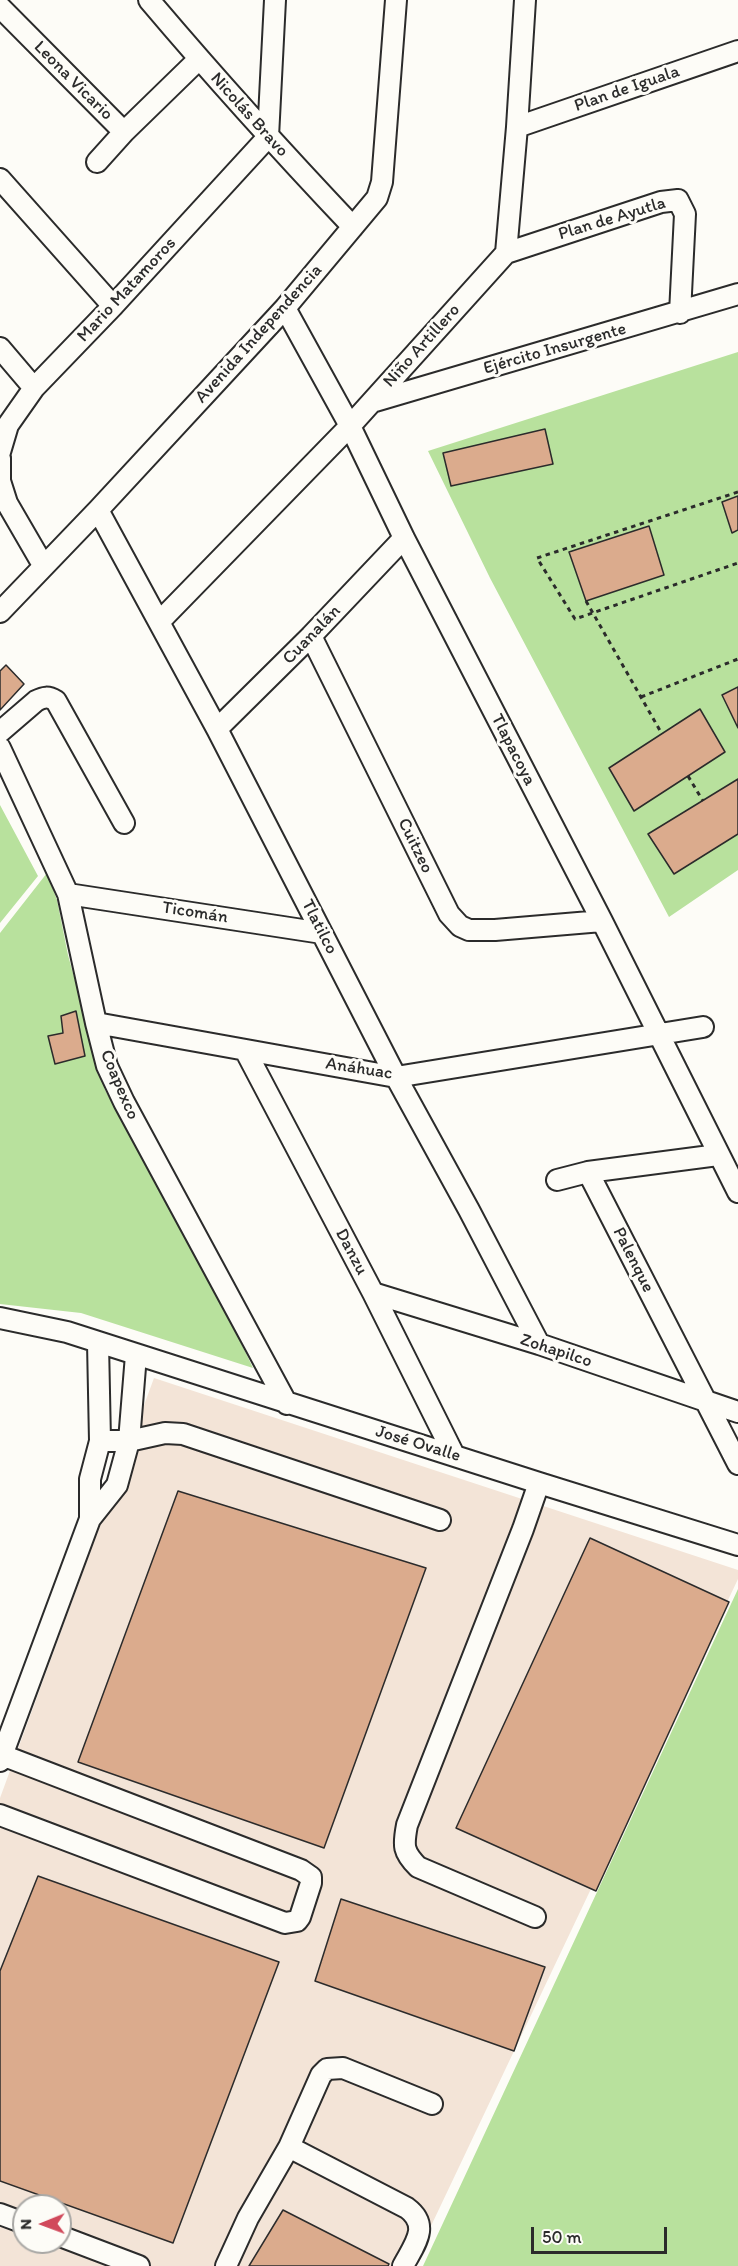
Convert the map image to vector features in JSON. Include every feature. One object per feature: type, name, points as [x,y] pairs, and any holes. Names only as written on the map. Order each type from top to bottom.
[{"type":"street","name":"Nicolás Bravo","points":[[149,0],[268,137],[353,227]]},
{"type":"street","points":[[268,137],[275,0]]},
{"type":"street","name":"Avenida Independencia","points":[[0,612],[285,308],[371,208],[382,182],[396,0]]},
{"type":"street","points":[[506,253],[525,0]]},
{"type":"street","name":"Leona Vicario","points":[[0,7],[124,132],[199,59]]},
{"type":"street","name":"Plan de Iguala","points":[[517,127],[738,51]]},
{"type":"street","points":[[97,162],[124,132]]},
{"type":"street","name":"Mario Matamoros","points":[[0,452],[8,425],[34,388],[113,306],[268,137]]},
{"type":"street","points":[[0,179],[113,306]]},
{"type":"street","name":"Plan de Ayutla","points":[[506,253],[661,202],[678,200],[685,214],[680,312]]},
{"type":"street","name":"Niño Artillero","points":[[160,621],[350,426],[506,253]]},
{"type":"street","name":"Ejército Insurgente","points":[[372,402],[738,294]]},
{"type":"street","name":"Tlapacoya","points":[[285,308],[350,426],[404,538],[602,921],[738,1192]]},
{"type":"street","points":[[0,348],[34,388]]},
{"type":"street","points":[[0,458],[0,482],[7,502],[44,565]]},
{"type":"street","name":"Tlatilco","points":[[98,510],[217,729],[396,1077],[469,1210],[538,1344]]},
{"type":"street","name":"Cuanalán","points":[[217,729],[311,636],[404,538]]},
{"type":"street","name":"Cuitzeo","points":[[311,636],[449,914],[460,926],[469,930],[495,930],[602,921]]},
{"type":"street","points":[[0,732],[36,701],[50,697],[56,701],[124,824]]},
{"type":"street","name":"Coapexco","points":[[0,748],[68,894],[107,1066],[124,1102],[287,1404]]},
{"type":"street","name":"Ticomán","points":[[68,894],[322,933]]},
{"type":"street","name":"Anáhuac","points":[[96,1023],[396,1077],[704,1027]]},
{"type":"street","name":"Danzu","points":[[245,1050],[373,1293],[454,1455]]},
{"type":"street","points":[[557,1180],[588,1173],[718,1155]]},
{"type":"street","name":"Palenque","points":[[588,1173],[738,1464]]},
{"type":"street","name":"Zohapilco","points":[[373,1293],[538,1344],[738,1412]]},
{"type":"street","name":"José Ovalle","points":[[0,1317],[67,1332],[287,1404],[738,1545]]},
{"type":"street","points":[[90,1519],[90,1479],[100,1441],[98,1342]]},
{"type":"street","points":[[0,1815],[285,1923],[297,1922],[311,1883],[311,1877],[301,1870],[1,1758],[90,1519],[117,1485],[129,1441],[136,1355]]},
{"type":"street","points":[[100,1441],[129,1441],[165,1433],[183,1434],[440,1520]]},
{"type":"street","points":[[535,1917],[418,1867],[407,1856],[404,1840],[407,1825],[519,1540],[538,1483]]},
{"type":"street","points":[[226,2266],[248,2218],[289,2147],[321,2075],[327,2069],[343,2068],[432,2104]]},
{"type":"street","points":[[289,2147],[407,2208],[416,2215],[420,2225],[418,2236],[403,2266]]},
{"type":"street","points":[[72,2241],[139,2266]]},
{"type":"path","points":[[738,492],[537,558],[575,619],[738,562]]},
{"type":"path","points":[[586,601],[662,734]]},
{"type":"path","points":[[641,697],[738,659]]},
{"type":"path","points":[[688,776],[703,801]]},
{"type":"shaded area","points":[[154,1378],[738,1570],[738,1579],[412,2266],[0,2266],[0,1798]]},
{"type":"green space","points":[[738,352],[738,870],[669,917],[490,578],[428,451]]},
{"type":"green space","points":[[0,805],[38,876],[0,923]]},
{"type":"green space","points":[[47,873],[57,900],[68,955],[105,1090],[220,1299],[253,1368],[81,1313],[0,1304],[0,933]]},
{"type":"green space","points":[[738,1589],[738,2266],[423,2266]]},
{"type":"building","points":[[545,429],[553,464],[451,486],[443,453]]},
{"type":"building","points":[[738,496],[738,530],[732,533],[722,502]]},
{"type":"building","points":[[649,526],[664,575],[586,601],[569,552]]},
{"type":"building","points":[[6,665],[24,684],[0,710],[0,671]]},
{"type":"building","points":[[738,687],[738,728],[722,695]]},
{"type":"building","points":[[700,709],[725,752],[634,811],[609,768]]},
{"type":"building","points":[[738,779],[738,834],[674,874],[648,834]]},
{"type":"building","points":[[76,1011],[85,1056],[55,1064],[48,1036],[63,1033],[61,1016]]},
{"type":"building","points":[[178,1491],[426,1568],[324,1848],[78,1762]]},
{"type":"building","points":[[590,1538],[729,1602],[596,1891],[456,1828]]},
{"type":"building","points":[[38,1876],[279,1962],[173,2243],[72,2207],[72,2194],[36,2194],[0,2181],[0,1971]]},
{"type":"building","points":[[341,1899],[545,1967],[514,2051],[315,1981]]},
{"type":"building","points":[[283,2210],[389,2264],[388,2266],[249,2266]]}]
